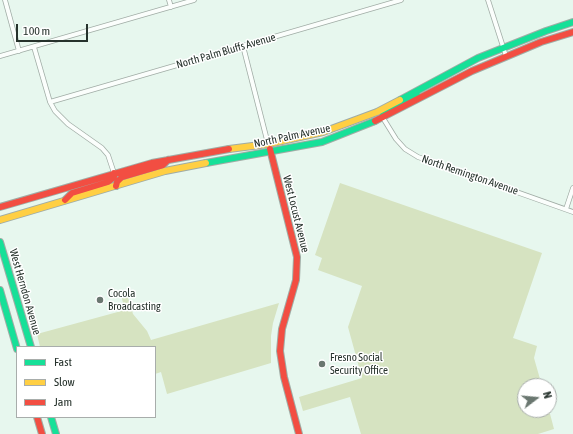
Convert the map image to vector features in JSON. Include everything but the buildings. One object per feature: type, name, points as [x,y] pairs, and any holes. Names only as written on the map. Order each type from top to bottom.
[{"type":"main road","name":"North Palm Avenue","points":[[0,207],[114,173],[169,159],[268,144],[323,132],[377,112],[478,58],[573,22]]},
{"type":"main road","name":"North Palm Avenue","points":[[0,220],[165,171],[322,142],[383,118],[472,71],[506,56],[573,32]]},
{"type":"main road","points":[[383,118],[385,113],[421,93],[437,80]]},
{"type":"main road","name":"West Locust Avenue","points":[[268,144],[297,257],[296,280],[282,329],[280,351],[284,377],[299,434]]},
{"type":"main road","points":[[116,186],[119,179],[122,177],[163,164],[169,159]]},
{"type":"main road","points":[[62,202],[72,193],[108,182],[114,177],[114,173]]},
{"type":"main road","name":"West Herndon Avenue","points":[[0,242],[31,346]]},
{"type":"main road","points":[[0,290],[16,346]]},
{"type":"main road","points":[[37,418],[42,434]]},
{"type":"main road","points":[[51,418],[56,434]]},
{"type":"street","points":[[5,0],[19,51]]},
{"type":"street","points":[[169,0],[171,7]]},
{"type":"street","points":[[0,56],[194,0]]},
{"type":"street","name":"North Palm Bluffs Avenue","points":[[50,102],[401,0]]},
{"type":"street","points":[[488,0],[502,48],[506,56]]},
{"type":"street","name":"West Locust Avenue","points":[[243,46],[268,144]]},
{"type":"street","points":[[34,47],[50,102],[63,119],[102,148],[108,155],[114,173]]},
{"type":"street","name":"North Remington Avenue","points":[[383,118],[396,140],[405,149],[418,157],[573,212]]},
{"type":"street","points":[[566,209],[573,188]]},
{"type":"green space","points":[[340,183],[542,253],[513,338],[537,346],[534,358],[540,378],[517,378],[517,418],[551,418],[554,429],[538,434],[361,434],[350,397],[303,411],[299,397],[362,378],[348,327],[362,286],[318,270],[322,258],[315,255]]},
{"type":"green space","points":[[126,291],[133,314],[147,331],[151,340],[279,303],[271,336],[271,363],[167,394],[161,372],[156,374],[156,346],[40,346],[37,334],[125,310],[120,292]]},
{"type":"traffic: fast","points":[[400,100],[478,58],[573,22]]},
{"type":"traffic: fast","points":[[383,115],[417,95]]},
{"type":"traffic: fast","points":[[206,163],[322,142],[375,121]]},
{"type":"traffic: fast","points":[[0,242],[31,346]]},
{"type":"traffic: fast","points":[[0,290],[16,346]]},
{"type":"traffic: fast","points":[[51,418],[56,434]]},
{"type":"traffic: slow","points":[[229,149],[268,144],[323,132],[377,112],[400,100]]},
{"type":"traffic: slow","points":[[0,220],[165,171],[206,163]]},
{"type":"traffic: jam","points":[[375,121],[472,71],[541,42],[573,32]]},
{"type":"traffic: jam","points":[[0,207],[152,163],[229,149]]},
{"type":"traffic: jam","points":[[270,149],[297,257],[296,280],[282,329],[280,351],[284,377],[299,434]]},
{"type":"traffic: jam","points":[[116,186],[117,182],[122,177],[163,165],[168,160]]},
{"type":"traffic: jam","points":[[65,200],[72,193],[108,182],[114,177],[114,173]]},
{"type":"traffic: jam","points":[[37,418],[42,434]]},
{"type":"place","name":"Cocola Broadcasting","points":[[100,300]]},
{"type":"place","name":"Fresno Social Security Office","points":[[322,364]]}]
